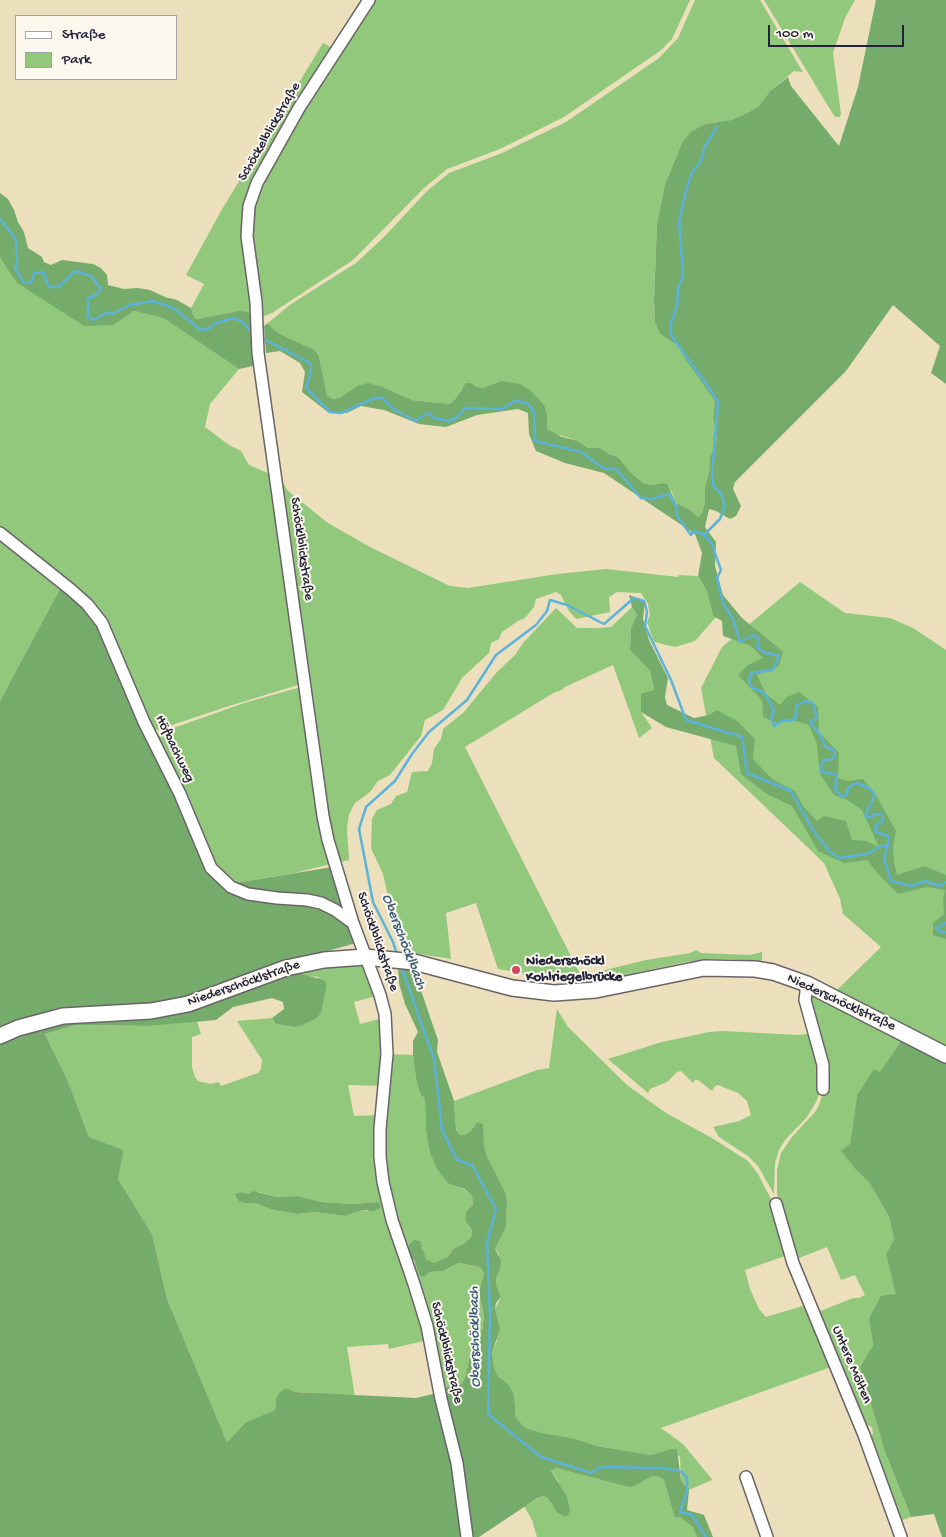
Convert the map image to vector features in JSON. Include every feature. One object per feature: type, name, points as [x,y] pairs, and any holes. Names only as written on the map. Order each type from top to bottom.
[{"type":"main road","name":"Niederschöcklstraße","points":[[0,1036],[18,1028],[62,1016],[151,1011],[188,1004],[286,968],[324,960],[365,957],[414,962],[512,988],[540,992],[596,990],[685,970],[718,967],[773,972],[807,984],[946,1055]]},
{"type":"street","name":"Schöckelblickstraße","points":[[258,353],[256,302],[247,236],[247,213],[252,194],[287,128],[368,0]]},
{"type":"street","name":"Schöcklblickstraße","points":[[258,353],[323,816],[328,840],[353,923],[380,995],[386,1025],[387,1054],[380,1128],[380,1156],[383,1182],[392,1220],[427,1326],[441,1399],[457,1463],[466,1537]]},
{"type":"street","name":"Höfbachweg","points":[[0,533],[88,604],[102,623],[144,722],[180,794],[211,868],[231,887],[248,894],[321,903],[353,923]]},
{"type":"street","points":[[807,984],[805,1000],[824,1065],[823,1089]]},
{"type":"street","name":"Untere Mölten","points":[[776,1204],[793,1263],[864,1435],[901,1537]]},
{"type":"street","points":[[746,1477],[767,1537]]},
{"type":"green space","points":[[373,0],[690,0],[672,39],[660,51],[564,117],[500,149],[447,169],[424,188],[353,260],[272,313],[264,316],[261,314],[250,236],[256,196],[290,130]]},
{"type":"green space","points":[[695,0],[760,0],[803,72],[794,71],[770,91],[759,106],[749,112],[731,120],[705,124],[682,143],[665,184],[657,224],[655,323],[660,334],[678,346],[683,352],[715,401],[713,417],[717,439],[710,457],[710,468],[705,487],[705,503],[698,517],[691,510],[676,503],[672,492],[663,483],[651,485],[643,483],[616,456],[600,448],[588,448],[578,441],[553,433],[547,429],[547,414],[501,381],[483,388],[475,386],[462,388],[450,404],[412,400],[383,387],[357,386],[339,398],[333,399],[327,395],[319,356],[315,350],[282,335],[268,323],[291,304],[356,263],[384,237],[427,191],[449,173],[502,153],[566,122],[659,58],[678,38]]},
{"type":"green space","points":[[764,0],[855,0],[845,18],[833,53],[840,117],[835,117]]},
{"type":"green space","points":[[876,0],[946,0],[946,384],[931,373],[940,346],[893,305],[846,371],[735,482],[733,489],[741,506],[736,516],[730,519],[709,509],[705,527],[716,542],[715,566],[723,595],[742,618],[783,652],[779,666],[757,675],[766,694],[780,705],[787,697],[799,692],[818,707],[819,732],[839,753],[838,778],[847,781],[863,779],[877,797],[896,831],[893,845],[897,875],[924,866],[946,875],[946,939],[933,935],[933,923],[944,914],[943,900],[945,890],[927,887],[898,894],[867,860],[844,863],[818,851],[792,806],[767,794],[741,774],[736,746],[666,727],[641,712],[641,694],[654,690],[650,671],[630,650],[631,628],[637,615],[632,607],[629,595],[645,601],[643,619],[649,640],[668,678],[665,697],[667,705],[694,718],[709,715],[717,710],[737,721],[755,739],[753,759],[772,779],[795,791],[803,806],[817,821],[824,816],[846,821],[852,840],[866,841],[879,847],[862,810],[847,800],[834,795],[820,774],[817,744],[809,725],[790,719],[778,724],[763,717],[762,700],[738,675],[748,665],[763,658],[751,646],[723,636],[722,621],[713,616],[707,591],[698,576],[702,553],[695,534],[604,473],[565,463],[536,451],[529,434],[528,413],[518,409],[477,415],[446,427],[419,424],[384,410],[361,406],[347,413],[329,413],[302,392],[305,372],[300,363],[280,351],[266,353],[264,326],[268,323],[282,335],[315,350],[319,356],[327,395],[333,399],[339,398],[357,386],[368,383],[383,387],[412,400],[450,404],[466,383],[483,388],[501,381],[520,384],[530,390],[544,405],[547,414],[547,429],[562,437],[578,441],[588,448],[600,448],[616,456],[643,483],[651,485],[667,484],[676,503],[691,510],[698,517],[705,503],[705,487],[710,468],[710,457],[717,439],[713,417],[715,401],[684,357],[683,352],[678,346],[660,334],[655,323],[657,224],[665,184],[682,143],[691,132],[705,124],[731,120],[749,112],[759,106],[770,91],[788,77],[791,86],[839,146],[858,87]]},
{"type":"green space","points":[[323,43],[334,49],[251,187],[254,318],[238,311],[197,319],[194,317],[191,308],[204,284],[186,275],[221,211]]},
{"type":"green space","points":[[0,193],[8,199],[14,210],[24,232],[28,248],[42,257],[44,262],[51,265],[62,260],[93,264],[101,268],[107,275],[108,285],[124,289],[138,288],[150,290],[177,300],[191,308],[194,317],[197,319],[238,311],[247,312],[254,318],[253,366],[239,369],[163,318],[134,311],[114,325],[84,326],[16,282],[0,258]]},
{"type":"green space","points":[[0,258],[16,282],[114,325],[134,311],[163,318],[239,369],[210,404],[205,427],[229,445],[241,451],[249,465],[270,474],[301,684],[154,731],[104,618],[0,529]]},
{"type":"green space","points":[[281,480],[288,491],[328,523],[372,548],[450,586],[468,588],[557,574],[606,569],[678,577],[679,575],[698,576],[707,591],[713,616],[716,617],[695,641],[675,647],[654,642],[647,622],[650,615],[648,604],[641,593],[617,592],[609,597],[610,612],[576,619],[569,611],[561,595],[556,592],[536,599],[534,607],[525,618],[502,632],[499,639],[491,643],[489,653],[462,678],[443,710],[425,720],[421,736],[390,775],[378,781],[370,792],[355,803],[349,814],[347,828],[349,860],[341,862],[332,841]]},
{"type":"green space","points":[[0,538],[62,585],[0,701]]},
{"type":"green space","points":[[800,582],[845,613],[890,618],[913,628],[946,650],[946,1046],[836,991],[881,947],[843,914],[840,899],[824,863],[714,758],[701,688],[722,647]]},
{"type":"green space","points":[[62,585],[98,624],[189,825],[206,873],[235,883],[332,867],[356,943],[299,959],[302,974],[323,980],[326,983],[321,1013],[315,1019],[300,1026],[293,1027],[276,1024],[272,1018],[284,1009],[283,1002],[272,998],[233,1007],[216,1020],[148,1026],[76,1025],[45,1034],[67,1079],[89,1137],[124,1150],[118,1179],[152,1234],[167,1299],[227,1442],[246,1422],[275,1410],[276,1398],[285,1389],[294,1392],[416,1398],[437,1393],[451,1448],[463,1537],[0,1537],[0,701]]},
{"type":"green space","points":[[632,607],[637,615],[631,628],[630,650],[650,671],[654,690],[641,712],[652,728],[639,738],[613,665],[555,692],[465,747],[581,976],[646,960],[690,953],[696,950],[701,953],[750,955],[762,952],[762,960],[760,962],[709,959],[685,962],[593,982],[554,981],[498,969],[476,903],[446,913],[451,959],[407,952],[407,938],[399,928],[396,908],[388,896],[383,874],[371,848],[372,819],[377,810],[391,804],[396,796],[407,792],[412,772],[428,771],[432,763],[434,749],[441,739],[443,729],[463,713],[497,672],[515,655],[523,643],[556,608],[577,628],[598,628],[611,627]]},
{"type":"green space","points":[[301,687],[331,864],[294,873],[235,883],[222,878],[154,735],[244,703]]},
{"type":"green space","points":[[360,964],[364,966],[376,996],[354,1002],[360,1024],[383,1018],[382,1086],[348,1085],[354,1116],[378,1115],[378,1157],[428,1340],[389,1349],[388,1344],[347,1347],[355,1397],[294,1392],[276,1398],[275,1410],[246,1422],[227,1442],[167,1299],[152,1234],[118,1179],[124,1150],[89,1137],[67,1079],[45,1034],[76,1025],[148,1026],[197,1021],[201,1034],[192,1037],[192,1067],[195,1077],[198,1081],[210,1084],[219,1082],[221,1086],[258,1073],[261,1069],[262,1060],[237,1021],[272,1018],[276,1024],[293,1027],[319,977],[303,976],[301,971],[312,968]],"holes":[[[241,1192],[249,1194],[259,1192],[277,1197],[298,1196],[321,1202],[352,1204],[378,1202],[367,1211],[363,1210],[345,1216],[314,1212],[296,1214],[273,1210],[255,1203],[244,1203],[236,1194]]]},
{"type":"green space","points":[[398,968],[414,969],[438,1040],[437,1052],[454,1101],[456,1129],[459,1134],[464,1135],[470,1132],[477,1122],[483,1124],[484,1145],[487,1156],[506,1194],[506,1227],[495,1249],[501,1260],[496,1285],[501,1297],[496,1303],[495,1309],[500,1329],[492,1353],[494,1367],[498,1376],[508,1384],[514,1394],[516,1418],[526,1428],[541,1433],[572,1438],[597,1446],[651,1455],[670,1449],[677,1449],[681,1481],[689,1490],[687,1510],[704,1515],[713,1537],[697,1537],[693,1527],[680,1517],[674,1516],[664,1480],[659,1477],[652,1476],[634,1486],[628,1487],[556,1468],[551,1471],[567,1497],[570,1510],[566,1517],[556,1512],[552,1504],[543,1496],[479,1537],[470,1537],[443,1388],[462,1384],[466,1375],[472,1345],[482,1331],[484,1317],[479,1292],[484,1274],[482,1269],[476,1266],[458,1263],[443,1271],[430,1272],[424,1277],[420,1276],[408,1250],[409,1245],[414,1240],[420,1241],[426,1259],[434,1263],[448,1257],[453,1249],[465,1243],[471,1237],[472,1230],[466,1222],[466,1212],[473,1205],[472,1196],[465,1189],[449,1184],[437,1169],[430,1152],[426,1130],[425,1099],[420,1094],[413,1055],[413,1041],[418,1032],[405,1004],[399,983]]},
{"type":"green space","points":[[810,993],[902,1038],[880,1073],[874,1070],[857,1095],[850,1144],[857,1171],[869,1182],[889,1217],[894,1239],[886,1254],[897,1294],[869,1317],[873,1345],[860,1367],[885,1452],[911,1517],[900,1521],[870,1441],[873,1433],[872,1427],[862,1423],[816,1313],[865,1295],[855,1275],[841,1280],[827,1247],[794,1260],[777,1194],[777,1170],[781,1153],[792,1137],[815,1112],[824,1090],[809,1009]]},
{"type":"green space","points":[[557,1009],[568,1027],[627,1085],[666,1113],[712,1138],[748,1161],[758,1174],[773,1203],[788,1255],[745,1270],[750,1289],[759,1309],[766,1317],[806,1305],[831,1367],[661,1428],[683,1444],[712,1480],[689,1490],[681,1481],[680,1457],[670,1449],[651,1455],[597,1446],[572,1438],[540,1433],[526,1428],[516,1418],[514,1394],[508,1384],[498,1376],[494,1367],[492,1353],[497,1341],[495,1309],[501,1297],[496,1286],[496,1278],[500,1270],[499,1254],[495,1249],[506,1227],[506,1194],[487,1156],[483,1129],[477,1122],[470,1132],[464,1135],[459,1134],[456,1128],[454,1101],[537,1070],[549,1068]]},
{"type":"green space","points":[[709,1032],[799,1035],[812,1033],[816,1041],[821,1090],[807,1117],[785,1140],[779,1150],[775,1163],[774,1194],[758,1166],[748,1156],[719,1137],[713,1127],[739,1121],[751,1115],[747,1101],[738,1093],[718,1085],[712,1091],[698,1080],[695,1080],[693,1083],[681,1071],[677,1072],[667,1082],[650,1089],[648,1093],[608,1059],[662,1042]]},
{"type":"green space","points":[[902,1039],[946,1063],[946,1537],[942,1537],[934,1514],[911,1517],[885,1452],[860,1367],[873,1345],[869,1318],[881,1296],[896,1294],[886,1254],[894,1239],[889,1217],[869,1182],[857,1171],[841,1151],[850,1144],[857,1095],[874,1069],[880,1072]]},
{"type":"green space","points":[[391,1054],[413,1055],[420,1094],[425,1099],[426,1130],[449,1184],[464,1189],[472,1196],[473,1206],[466,1212],[466,1222],[472,1230],[471,1237],[465,1243],[453,1249],[448,1257],[434,1263],[426,1259],[423,1247],[410,1257],[424,1276],[430,1272],[443,1271],[458,1263],[476,1266],[482,1269],[484,1274],[479,1292],[484,1317],[482,1331],[472,1345],[466,1375],[462,1384],[443,1388],[391,1197],[384,1156],[384,1129]]},
{"type":"green space","points":[[253,1191],[277,1197],[298,1196],[321,1202],[352,1204],[378,1202],[380,1208],[373,1211],[363,1210],[345,1216],[314,1212],[297,1214],[273,1210],[255,1203],[244,1203],[239,1201],[235,1194],[241,1192],[249,1194]]},
{"type":"green space","points":[[556,1468],[628,1487],[652,1476],[659,1477],[664,1480],[674,1516],[680,1517],[694,1527],[697,1537],[537,1537],[532,1520],[524,1506],[543,1496],[552,1504],[556,1512],[558,1481],[551,1471]]},
{"type":"waterway","points":[[704,535],[720,519],[725,505],[721,493],[714,487],[712,474],[718,401],[671,335],[671,322],[677,307],[678,288],[683,276],[679,221],[686,191],[692,172],[701,161],[705,146],[717,127]]},
{"type":"waterway","points":[[0,219],[16,240],[17,262],[15,268],[23,282],[31,283],[34,273],[43,272],[49,287],[58,287],[75,271],[91,276],[101,289],[95,296],[88,298],[88,317],[94,320],[106,313],[112,314],[130,305],[153,301],[173,308],[201,330],[208,329],[214,324],[233,318],[241,321],[253,333]]},
{"type":"waterway","points":[[260,337],[310,363],[311,371],[306,388],[330,412],[341,413],[375,398],[382,398],[395,410],[415,421],[428,413],[434,418],[449,421],[456,418],[465,408],[502,409],[515,401],[523,402],[529,404],[534,413],[535,441],[581,452],[603,468],[616,469],[641,498],[653,499],[669,494],[676,506],[677,516],[691,535],[694,531],[704,535],[711,542],[721,570],[717,578],[723,603],[733,619],[740,642],[754,635],[759,640],[757,647],[763,652],[779,656],[773,670],[751,673],[749,682],[752,688],[763,692],[770,702],[774,711],[771,717],[774,726],[782,721],[795,720],[797,705],[805,701],[813,703],[817,718],[811,721],[812,726],[818,731],[826,747],[834,750],[835,755],[832,759],[823,761],[820,771],[837,775],[835,789],[842,797],[847,794],[848,788],[856,783],[869,788],[875,795],[865,816],[869,818],[874,814],[882,815],[883,820],[875,827],[876,832],[888,836],[888,845],[884,859],[891,881],[912,886],[925,881],[940,886],[946,882]]},
{"type":"waterway","name":"Oberschöcklbach","points":[[397,954],[373,902],[359,829],[366,807],[395,781],[429,732],[467,700],[496,655],[536,625],[547,611],[550,600],[567,605],[604,624],[634,598],[644,601],[647,612],[645,626],[671,680],[686,720],[742,737],[747,773],[791,791],[812,829],[829,851],[839,858],[867,854],[879,847],[888,845]]},
{"type":"waterway","points":[[946,923],[936,928],[941,932],[946,932]]},
{"type":"waterway","name":"Oberschöcklbach","points":[[401,966],[434,1059],[442,1130],[457,1160],[472,1165],[496,1209],[487,1243],[490,1314],[488,1414],[541,1457],[591,1473],[601,1467],[663,1468],[680,1471],[687,1477],[687,1491],[680,1512],[692,1515],[706,1537]]},
{"type":"place","name":"Niederschöckl Kohlriegelbrücke","points":[[516,970]]}]
